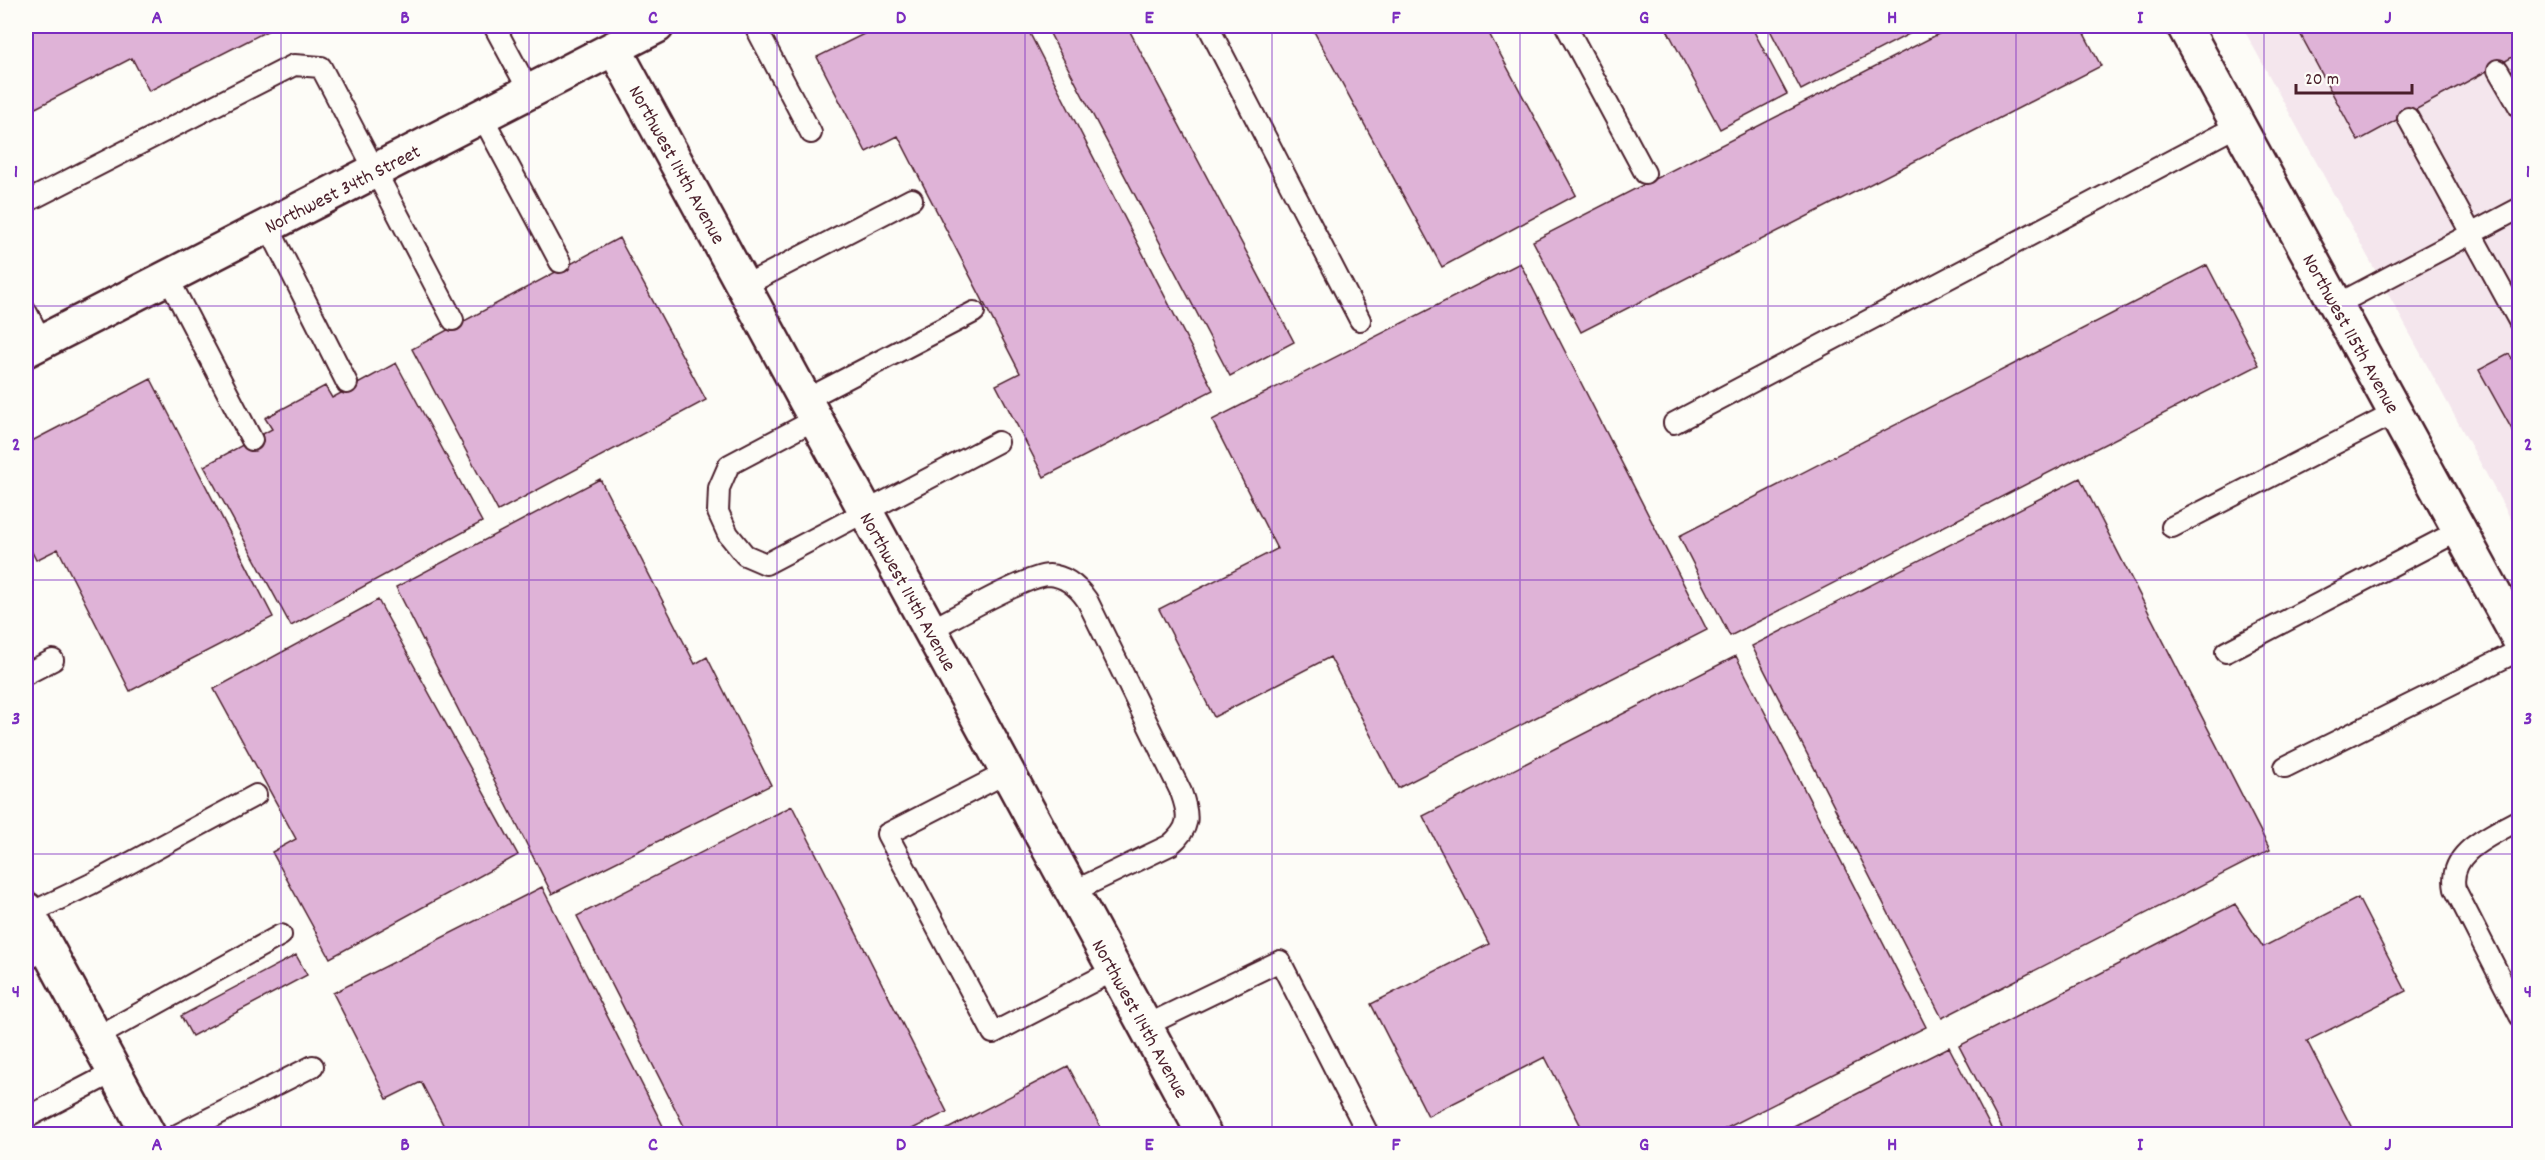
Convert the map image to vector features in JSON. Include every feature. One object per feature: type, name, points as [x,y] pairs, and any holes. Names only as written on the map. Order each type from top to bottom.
[{"type":"street","name":"Northwest 34th Street","points":[[34,346],[657,26]]},
{"type":"street","name":"Northwest 115th Avenue","points":[[2184,26],[2517,633]]},
{"type":"street","name":"Northwest 114th Avenue","points":[[614,48],[1204,1134]]},
{"type":"street","points":[[27,911],[36,954],[95,1038],[148,1134]]},
{"type":"lane","points":[[494,26],[529,92]]},
{"type":"lane","points":[[755,26],[811,133]]},
{"type":"lane","points":[[1208,26],[1360,320]]},
{"type":"lane","points":[[1566,26],[1645,173]]},
{"type":"lane","points":[[26,202],[294,65],[321,67],[453,320]]},
{"type":"lane","points":[[2498,70],[2520,108]]},
{"type":"lane","points":[[482,116],[560,262]]},
{"type":"lane","points":[[2408,118],[2520,323]]},
{"type":"lane","points":[[1674,423],[2239,125]]},
{"type":"lane","points":[[744,286],[912,199]]},
{"type":"lane","points":[[2336,305],[2520,208]]},
{"type":"lane","points":[[268,226],[347,383]]},
{"type":"lane","points":[[168,278],[252,440]]},
{"type":"lane","points":[[26,311],[34,346]]},
{"type":"lane","points":[[974,312],[811,410],[729,465],[719,488],[718,512],[728,534],[745,555],[766,564],[998,442]]},
{"type":"lane","points":[[2172,527],[2395,413]]},
{"type":"lane","points":[[2226,652],[2460,530]]},
{"type":"lane","points":[[930,630],[1028,580],[1048,575],[1063,578],[1078,588],[1086,600],[1181,792],[1187,809],[1187,824],[1180,836],[1170,845],[1072,892]]},
{"type":"lane","points":[[2285,767],[2517,633]]},
{"type":"lane","points":[[26,674],[53,660]]},
{"type":"lane","points":[[1008,772],[887,834],[993,1033],[1115,970]]},
{"type":"lane","points":[[27,911],[91,884],[256,795]]},
{"type":"lane","points":[[2520,819],[2474,845],[2460,860],[2452,876],[2455,889],[2520,1016]]},
{"type":"lane","points":[[95,1038],[281,935]]},
{"type":"lane","points":[[1145,1026],[1280,961],[1368,1134]]},
{"type":"lane","points":[[179,1134],[313,1066]]},
{"type":"lane","points":[[26,1118],[114,1072]]},
{"type":"shaded area","points":[[2242,26],[2519,26],[2519,534]]},
{"type":"building","points":[[26,26],[277,26],[149,91],[132,58],[26,113]]},
{"type":"building","points":[[880,26],[1026,26],[1213,390],[1044,477],[996,385],[1020,373],[898,136],[866,152],[817,57]]},
{"type":"building","points":[[1046,26],[1127,26],[1294,342],[1230,376]]},
{"type":"building","points":[[1311,26],[1485,26],[1576,195],[1442,267]]},
{"type":"building","points":[[1665,26],[1751,26],[1787,94],[1720,129]]},
{"type":"building","points":[[1768,26],[1913,26],[1915,31],[1801,90]]},
{"type":"building","points":[[1954,26],[2080,26],[2101,66],[1581,332],[1533,241]]},
{"type":"building","points":[[2296,26],[2520,26],[2520,53],[2358,141]]},
{"type":"building","points":[[619,238],[706,400],[498,511],[412,349]]},
{"type":"building","points":[[1520,263],[1707,630],[1398,788],[1330,657],[1214,717],[1159,609],[1277,549],[1212,420]]},
{"type":"building","points":[[2207,265],[2259,365],[1730,636],[1679,536]]},
{"type":"building","points":[[2509,354],[2513,360],[2520,357],[2520,444],[2479,370]]},
{"type":"building","points":[[396,363],[482,522],[291,626],[204,466],[272,429],[265,418],[325,386],[332,398]]},
{"type":"building","points":[[151,379],[273,617],[130,691],[58,549],[36,560],[26,540],[26,444]]},
{"type":"building","points":[[2080,478],[2270,850],[1942,1018],[1752,646]]},
{"type":"building","points":[[600,479],[695,664],[707,657],[771,785],[552,894],[396,587]]},
{"type":"building","points":[[378,600],[518,855],[330,958],[272,852],[296,839],[214,689]]},
{"type":"building","points":[[1736,656],[1926,1027],[1715,1134],[1585,1134],[1545,1057],[1428,1116],[1371,1004],[1489,944],[1423,816]]},
{"type":"building","points":[[792,806],[947,1112],[902,1134],[688,1134],[577,916]]},
{"type":"building","points":[[542,887],[667,1134],[448,1134],[421,1082],[387,1099],[333,993]]},
{"type":"building","points":[[2358,898],[2406,991],[2307,1041],[2355,1134],[2005,1134],[1959,1046],[2235,904],[2263,947]]},
{"type":"building","points":[[296,955],[307,975],[192,1036],[181,1016]]},
{"type":"building","points":[[1949,1047],[1994,1134],[1778,1134]]},
{"type":"building","points":[[1068,1066],[1104,1134],[938,1134]]}]
